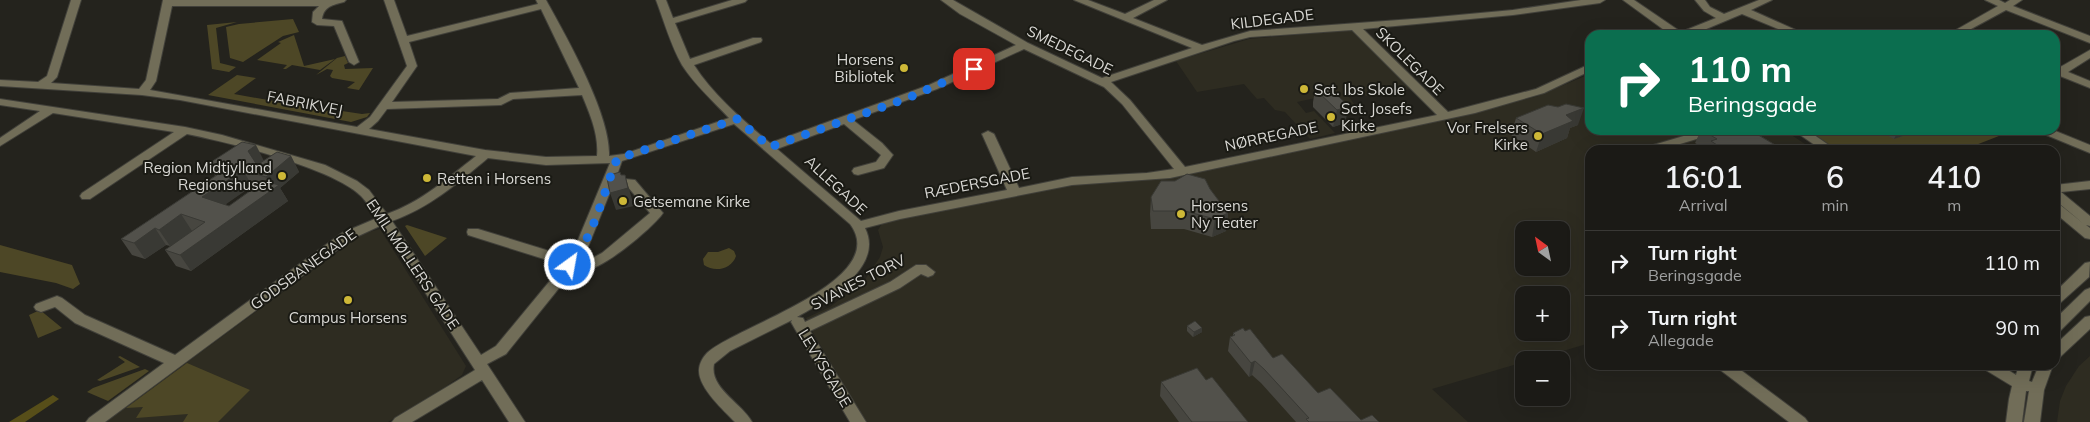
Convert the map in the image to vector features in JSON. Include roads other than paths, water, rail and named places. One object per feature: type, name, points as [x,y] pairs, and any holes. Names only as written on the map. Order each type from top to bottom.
[{"type":"street","points":[[41,85],[52,77],[76,0]]},
{"type":"street","points":[[142,92],[152,81],[167,2],[327,2],[341,0]]},
{"type":"street","points":[[360,130],[374,118],[411,69],[390,0]]},
{"type":"street","name":"ALLEGADE","points":[[661,0],[687,64],[697,78],[737,119],[858,226],[864,243],[864,250],[859,261],[844,278],[825,293],[791,315],[715,354],[707,364],[706,373],[713,386],[744,422]]},
{"type":"street","points":[[669,22],[742,0]]},
{"type":"street","name":"SMEDEGADE","points":[[946,0],[1024,45],[1102,82],[1126,102],[1182,171]]},
{"type":"street","points":[[1079,0],[1201,48]]},
{"type":"street","points":[[1126,18],[1162,0]]},
{"type":"street","name":"KILDEGADE","points":[[1102,82],[1231,38],[1250,34],[1556,8],[1600,0]]},
{"type":"street","points":[[1628,0],[1671,30]]},
{"type":"street","points":[[1700,0],[1707,9],[1724,19]]},
{"type":"street","points":[[1696,30],[1767,0]]},
{"type":"street","points":[[1990,0],[2090,40]]},
{"type":"street","points":[[1961,30],[2017,0]]},
{"type":"street","points":[[327,2],[318,12],[317,22],[338,22],[354,62]]},
{"type":"street","points":[[403,40],[543,3],[598,120],[605,147],[603,160]]},
{"type":"street","points":[[1744,11],[1790,30]]},
{"type":"street","name":"SKOLEGADE","points":[[1354,26],[1445,116]]},
{"type":"street","points":[[687,64],[757,40]]},
{"type":"street","points":[[770,147],[933,88],[1024,45]]},
{"type":"street","points":[[2060,72],[2090,53]]},
{"type":"street","name":"NØRREGADE","points":[[1102,179],[1147,177],[1182,171],[1475,110],[1540,91],[1585,69]]},
{"type":"street","points":[[2060,75],[2090,85]]},
{"type":"street","name":"FABRIKVEJ","points":[[0,83],[142,92],[236,106],[485,154],[539,160],[617,159],[737,119]]},
{"type":"street","points":[[382,106],[502,102],[510,96],[586,91]]},
{"type":"street","name":"EMIL MØLLERS GADE","points":[[0,102],[185,130],[254,147],[338,176],[365,193],[516,422]]},
{"type":"street","points":[[0,143],[50,110]]},
{"type":"street","points":[[846,120],[865,136],[877,143],[887,155],[880,164],[858,172]]},
{"type":"street","points":[[86,196],[185,130]]},
{"type":"street","points":[[988,134],[1015,193]]},
{"type":"street","points":[[1664,145],[1699,135]]},
{"type":"street","points":[[1807,135],[1822,145]]},
{"type":"street","points":[[2055,135],[2090,149]]},
{"type":"street","name":"GODSBANEGADE","points":[[94,422],[347,236],[383,218],[408,210],[423,202],[485,154]]},
{"type":"street","points":[[400,422],[480,368],[501,350],[572,264],[579,254],[591,228],[617,159]]},
{"type":"street","name":"RÆDERSGADE","points":[[858,226],[899,215],[1072,181],[1102,179]]},
{"type":"street","points":[[586,267],[607,256],[657,213],[631,183],[609,180]]},
{"type":"street","points":[[2060,188],[2090,185]]},
{"type":"street","points":[[2060,198],[2090,222]]},
{"type":"street","points":[[2060,211],[2090,235]]},
{"type":"street","points":[[474,232],[572,264]]},
{"type":"street","points":[[2060,296],[2090,266]]},
{"type":"street","name":"SVANES TORV","points":[[802,329],[895,285],[921,268],[928,272]]},
{"type":"street","points":[[2060,322],[2090,293]]},
{"type":"street","points":[[41,308],[57,301],[80,319],[176,362]]},
{"type":"street","name":"LEVYSGADE","points":[[791,315],[802,329],[858,422]]},
{"type":"street","points":[[2060,348],[2090,321]]},
{"type":"street","points":[[1731,370],[1800,422]]},
{"type":"street","points":[[1999,370],[2020,384],[2036,390]]},
{"type":"street","points":[[2014,422],[2016,399],[2024,370]]},
{"type":"street","points":[[2032,422],[2036,390],[2044,370]]},
{"type":"place","name":"Horsens Bibliotek","points":[[904,68]]},
{"type":"place","name":"Sct. Ibs Skole","points":[[1304,89]]},
{"type":"place","name":"Sct. Josefs Kirke","points":[[1331,117]]},
{"type":"place","name":"Vor Frelsers Kirke","points":[[1538,136]]},
{"type":"place","name":"Region Midtjylland Regionshuset","points":[[282,176]]},
{"type":"place","name":"Retten i Horsens","points":[[427,178]]},
{"type":"place","name":"Getsemane Kirke","points":[[623,201]]},
{"type":"place","name":"Horsens Ny Teater","points":[[1181,214]]},
{"type":"place","name":"Campus Horsens","points":[[348,300]]}]
